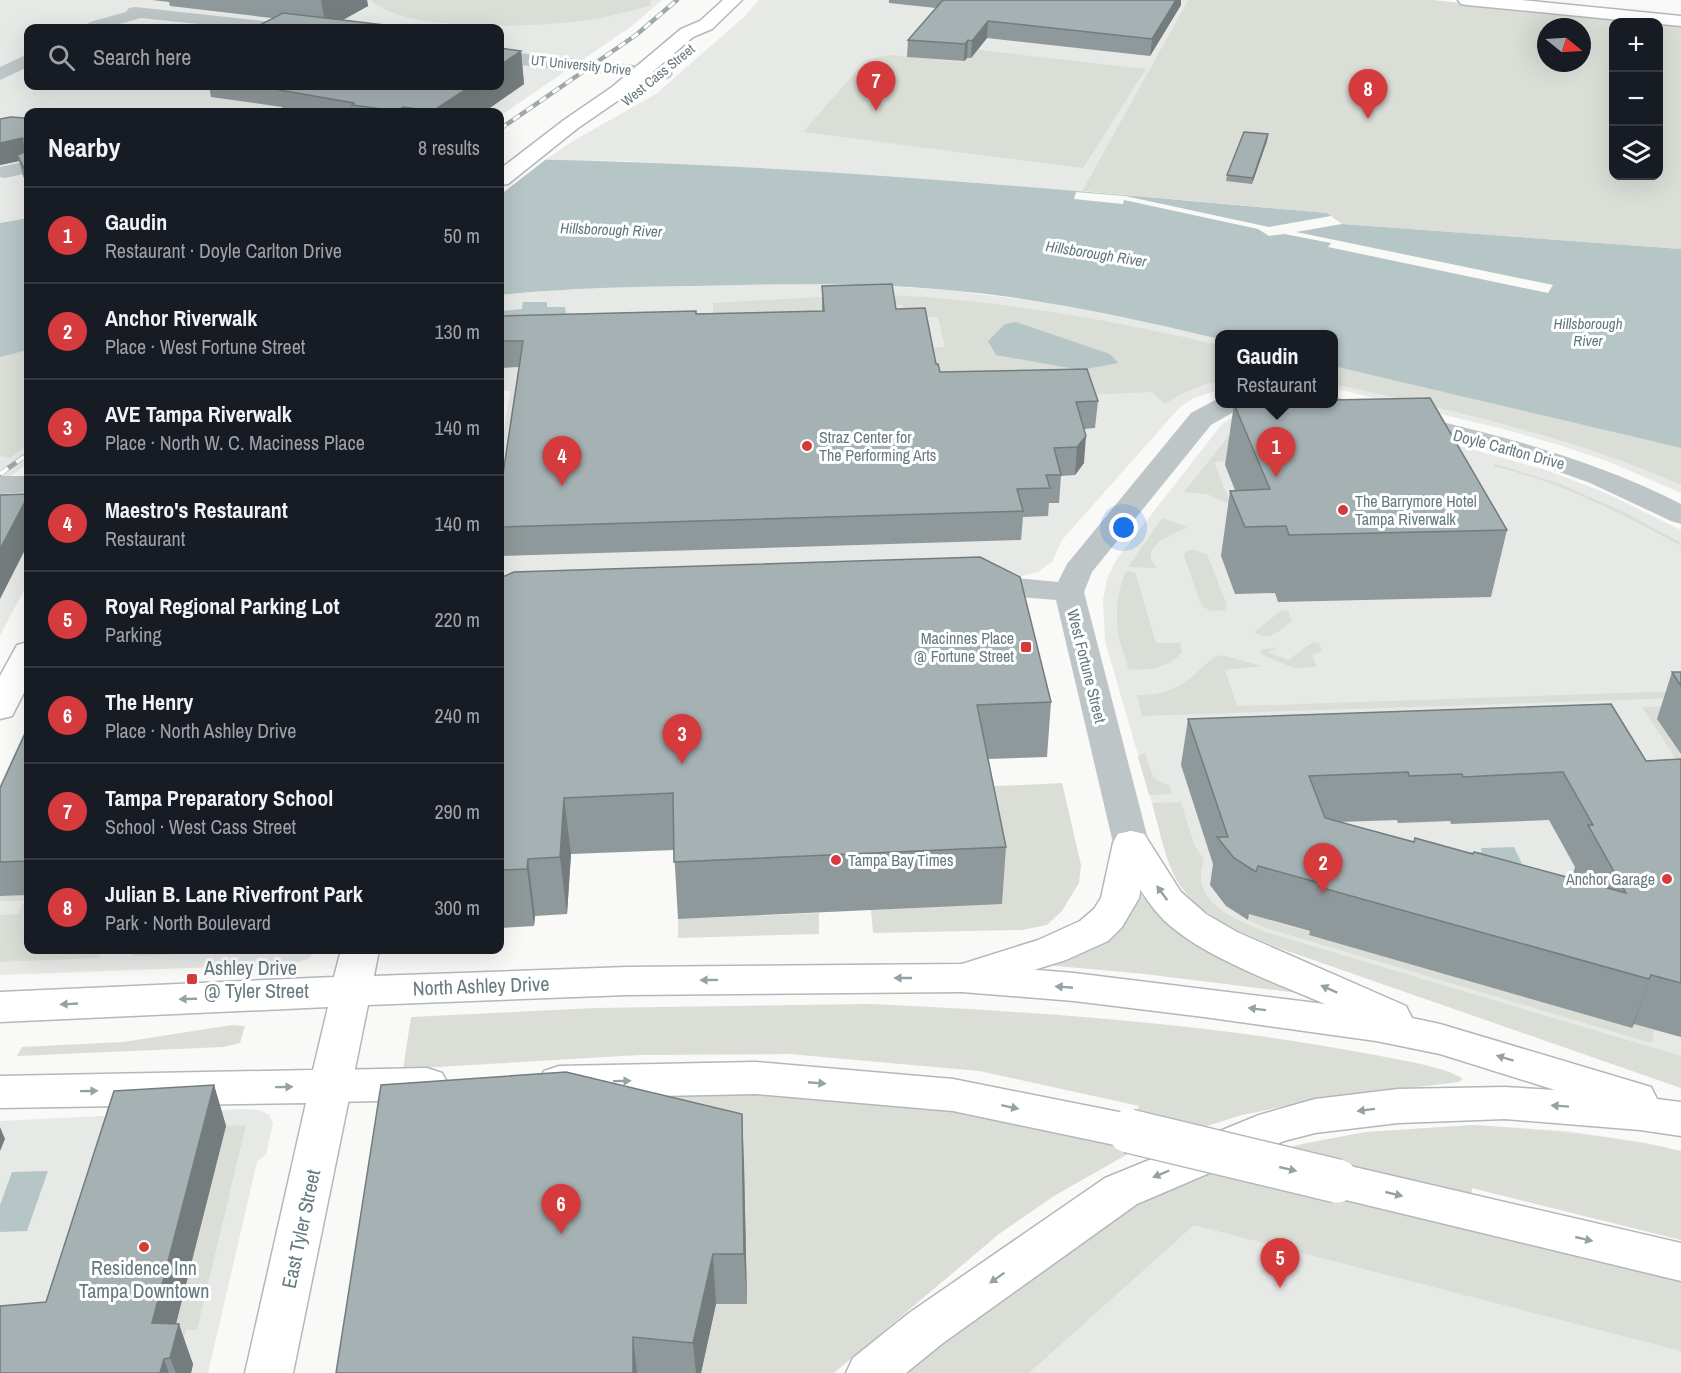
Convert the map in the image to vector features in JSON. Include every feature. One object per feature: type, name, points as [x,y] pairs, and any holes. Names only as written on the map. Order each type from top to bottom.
[{"type":"main road","name":"West Cass Street","points":[[504,176],[536,152],[629,101],[653,73],[704,38],[706,26],[733,0]]},
{"type":"main road","points":[[1467,0],[1681,21]]},
{"type":"main road","points":[[1549,0],[1681,13]]},
{"type":"main road","points":[[0,709],[24,660]]},
{"type":"main road","points":[[962,978],[1052,950],[1094,931],[1108,918],[1120,898],[1131,843]]},
{"type":"main road","points":[[1131,843],[1168,901],[1192,923],[1223,942],[1440,1039]]},
{"type":"main road","name":"East Tyler Street","points":[[269,1373],[359,954]]},
{"type":"main road","points":[[962,978],[1074,987],[1356,1023],[1440,1039],[1681,1112]]},
{"type":"main road","name":"North Ashley Drive","points":[[0,1007],[639,981],[962,978]]},
{"type":"main road","points":[[520,1082],[768,1079],[953,1095],[1129,1131],[1681,1262]]},
{"type":"main road","points":[[0,1092],[461,1083]]},
{"type":"main road","points":[[870,1373],[926,1328],[1120,1191],[1274,1127],[1315,1116],[1398,1106],[1494,1103],[1574,1107],[1681,1119]]},
{"type":"street","points":[[100,24],[133,16],[135,12],[245,24]]},
{"type":"street","name":"UT University Drive","points":[[504,57],[653,73]]},
{"type":"street","points":[[0,74],[24,62]]},
{"type":"street","points":[[5,172],[24,168]]},
{"type":"street","name":"Doyle Carlton Drive","points":[[1338,406],[1493,442],[1552,460],[1638,493],[1681,515]]},
{"type":"street","name":"West Fortune Street","points":[[1131,843],[1069,592],[1078,570],[1194,427],[1201,419],[1221,408]]},
{"type":"street","points":[[0,485],[24,484]]},
{"type":"street","points":[[945,589],[1005,587],[1069,592]]},
{"type":"shaded area","points":[[0,0],[662,0],[632,26],[504,113],[504,108],[24,108],[24,219],[0,223]]},
{"type":"shaded area","points":[[371,0],[651,0],[650,6],[619,14],[567,23],[539,25],[442,23],[388,11]]},
{"type":"shaded area","points":[[759,0],[1188,0],[1082,191],[626,161],[545,160],[573,141],[656,94],[745,16]]},
{"type":"shaded area","points":[[1188,0],[1432,0],[1611,18],[1609,18],[1609,180],[1663,180],[1663,23],[1681,25],[1681,249],[1342,224],[1327,213],[1082,191]]},
{"type":"shaded area","points":[[971,49],[1146,69],[1083,168],[803,132],[866,60],[890,55],[961,62]]},
{"type":"shaded area","points":[[790,284],[869,285],[947,290],[1075,306],[1215,338],[1215,391],[1194,398],[1180,407],[1062,540],[1052,562],[1038,572],[1022,576],[504,593],[504,431],[510,391],[504,390],[504,295],[578,288]]},
{"type":"shaded area","points":[[870,294],[871,310],[713,315],[713,303]]},
{"type":"shaded area","points":[[889,295],[972,301],[1055,312],[1215,344],[1215,382],[1191,390],[1165,404],[1152,392],[1085,395],[941,410],[927,348],[945,347],[938,317],[905,317],[902,305],[891,305]],"holes":[[[1016,322],[1110,354],[988,341]]]},
{"type":"shaded area","points":[[24,351],[24,467],[9,477],[0,477],[0,357]]},
{"type":"shaded area","points":[[24,351],[24,447],[10,458],[0,456],[0,357]]},
{"type":"shaded area","points":[[1338,367],[1681,448],[1681,493],[1607,461],[1507,430],[1338,389]]},
{"type":"shaded area","points":[[1338,367],[1681,448],[1681,485],[1553,438],[1338,385]]},
{"type":"shaded area","points":[[1307,409],[1467,448],[1549,471],[1606,493],[1681,530],[1681,1088],[1279,948],[1236,930],[1211,916],[1181,886],[1169,862],[1105,641],[1103,600],[1107,579],[1116,560],[1222,424],[1232,417]]},
{"type":"shaded area","points":[[1231,433],[1255,460],[1214,462],[1231,505],[1207,494],[1184,492]]},
{"type":"shaded area","points":[[1495,464],[1558,483],[1626,513],[1681,543],[1681,546],[1590,500],[1542,481],[1493,466]]},
{"type":"shaded area","points":[[24,491],[24,590],[0,636],[0,492]]},
{"type":"shaded area","points":[[1162,518],[1187,527],[1161,540],[1151,551],[1151,559],[1157,568],[1128,567]]},
{"type":"shaded area","points":[[1194,550],[1207,554],[1227,605],[1225,610],[1212,611],[1202,607],[1184,556],[1186,551]]},
{"type":"shaded area","points":[[1126,571],[1135,572],[1156,643],[1180,643],[1182,653],[1164,665],[1143,670],[1128,669],[1118,633],[1117,615],[1120,588]]},
{"type":"shaded area","points":[[1288,610],[1292,621],[1279,631],[1269,636],[1254,632],[1281,611]]},
{"type":"shaded area","points":[[1313,642],[1319,643],[1322,652],[1312,655],[1317,667],[1294,668],[1262,655],[1260,650],[1279,647],[1268,652],[1288,660]]},
{"type":"shaded area","points":[[1221,655],[1263,666],[1225,670],[1237,706],[1681,691],[1681,698],[1142,716],[1137,695],[1171,690],[1213,658]]},
{"type":"shaded area","points":[[1681,706],[1681,767],[1642,707]]},
{"type":"shaded area","points":[[24,733],[24,954],[312,954],[310,958],[293,964],[0,975],[0,784]]},
{"type":"shaded area","points":[[1145,752],[1153,778],[1170,786],[1172,794],[1149,795],[1138,757]]},
{"type":"shaded area","points":[[1062,783],[1081,865],[1079,883],[1062,911],[1047,925],[1022,930],[873,933],[871,910],[1002,903],[751,798]]},
{"type":"shaded area","points":[[1181,802],[1194,844],[1204,860],[1201,875],[1203,888],[1209,899],[1230,916],[1268,933],[1681,1056],[1681,1088],[1279,948],[1225,924],[1201,908],[1181,887],[1167,857],[1152,803]]},
{"type":"shaded area","points":[[1139,891],[1171,927],[1190,941],[1232,964],[1298,993],[1144,974],[1046,965]]},
{"type":"shaded area","points":[[24,895],[24,901],[0,901],[0,896]]},
{"type":"shaded area","points":[[24,901],[24,954],[100,954],[99,958],[0,962],[0,915],[18,914]]},
{"type":"shaded area","points":[[819,913],[819,934],[678,938],[678,919]]},
{"type":"shaded area","points":[[1249,914],[1310,932],[1310,935],[1631,1028],[1634,1024],[1654,1030],[1652,1043],[1266,928],[1248,920]]},
{"type":"shaded area","points":[[134,954],[184,954],[133,956]]},
{"type":"shaded area","points":[[871,1004],[1061,1015],[1187,1027],[1313,1044],[1408,1061],[1434,1067],[1463,1079],[1459,1082],[1326,1098],[1242,1115],[1140,1147],[1054,1196],[999,1234],[834,1373],[701,1373],[716,1304],[747,1303],[572,1097],[758,1092],[925,1105],[1112,1144],[1129,1131],[1139,1106],[979,1071],[789,1054],[639,1055],[403,1069],[411,1017],[595,1008]]},
{"type":"shaded area","points":[[232,1025],[245,1026],[240,1043],[223,1047],[17,1056],[22,1047],[123,1042]]},
{"type":"shaded area","points":[[260,1110],[269,1115],[273,1123],[266,1154],[257,1162],[208,1373],[0,1373],[0,1121]]},
{"type":"shaded area","points":[[246,1125],[197,1330],[186,1330],[179,1363],[166,1363],[226,1126]]},
{"type":"shaded area","points":[[1474,1125],[1567,1131],[1647,1143],[1681,1151],[1681,1240],[1472,1188],[1468,1230],[1681,1281],[1681,1373],[907,1373],[1302,1144],[1366,1132]]},
{"type":"shaded area","points":[[1474,1125],[1604,1137],[1681,1151],[1681,1240],[1472,1188],[1468,1230],[1681,1281],[1681,1351],[1194,1225],[1029,1373],[907,1373],[999,1298],[1101,1222],[1210,1168],[1302,1144],[1366,1132]]},
{"type":"water","name":"Hillsborough River","points":[[504,159],[707,165],[914,178],[1327,213],[1342,224],[1681,249],[1681,448],[1338,367],[1338,330],[1215,330],[1215,338],[1050,303],[915,287],[789,284],[572,289],[504,295]]},
{"type":"water","points":[[24,219],[24,351],[0,357],[0,223]]},
{"type":"water","points":[[523,302],[547,302],[547,307],[565,307],[566,314],[504,322],[504,311],[522,309]]},
{"type":"water","points":[[1016,322],[1110,354],[1118,363],[1081,370],[996,355],[988,341],[1005,324]]},
{"type":"water","points":[[1514,847],[1523,866],[1429,853],[1482,852],[1481,848]]},
{"type":"water","points":[[48,1171],[27,1231],[0,1232],[0,1205],[12,1172]]},
{"type":"pier","points":[[504,156],[549,157],[504,192]]},
{"type":"pier","points":[[1076,192],[1125,196],[1269,227],[1331,216],[1342,224],[1296,232],[1553,285],[1548,293],[1328,247],[1331,243],[1284,234],[1269,236],[1258,229],[1124,200],[1123,204],[1074,199]]},
{"type":"building","points":[[943,0],[1176,0],[1152,39],[988,21],[972,41],[968,40],[965,44],[908,40]]},
{"type":"building","points":[[283,13],[376,24],[262,24]]},
{"type":"building","points":[[504,49],[521,51],[504,62]]},
{"type":"building","points":[[279,90],[465,90],[438,108],[374,108],[352,105],[354,103]]},
{"type":"building","points":[[24,118],[24,139],[0,143],[0,119]]},
{"type":"building","points":[[1244,132],[1268,134],[1253,178],[1227,175]]},
{"type":"building","points":[[24,152],[24,168],[17,155]]},
{"type":"building","name":"Straz Center for The Performing Arts","points":[[892,284],[896,309],[925,308],[936,364],[940,372],[1087,369],[1098,401],[1076,402],[1086,436],[1077,447],[1054,448],[1061,475],[1046,475],[1050,488],[1017,489],[1023,511],[504,527],[504,467],[523,341],[504,341],[504,316],[696,311],[696,314],[824,311],[822,286]]},
{"type":"building","points":[[1430,398],[1507,530],[1289,535],[1286,526],[1245,527],[1230,491],[1270,489],[1236,408],[1338,408],[1338,400]]},
{"type":"building","points":[[24,494],[24,504],[0,549],[0,495]]},
{"type":"building","points":[[980,557],[1020,577],[1051,702],[977,705],[1006,847],[674,862],[673,793],[564,798],[560,857],[528,859],[527,869],[504,870],[504,576],[514,572]]},
{"type":"building","points":[[1672,672],[1681,672],[1681,686]]},
{"type":"building","points":[[1611,704],[1646,761],[1681,759],[1681,983],[1651,975],[1649,979],[1319,887],[1320,883],[1258,866],[1256,872],[1234,858],[1217,837],[1228,837],[1188,719]],"holes":[[[1408,772],[1409,776],[1462,774],[1463,777],[1563,772],[1593,825],[1588,825],[1626,893],[1474,852],[1473,854],[1415,838],[1414,842],[1325,818],[1309,776]]]},
{"type":"building","points":[[24,736],[24,861],[0,862],[0,788]]},
{"type":"building","points":[[566,1072],[742,1114],[744,1254],[713,1254],[693,1343],[633,1337],[633,1373],[336,1373],[381,1085]]},
{"type":"building","name":"Residence Inn Tampa Downtown","points":[[214,1085],[152,1323],[179,1324],[170,1358],[164,1359],[160,1373],[0,1373],[0,1306],[46,1302],[114,1091]]},
{"type":"railway","points":[[504,126],[636,35],[677,0]]},
{"type":"railway","points":[[0,474],[24,457]]},
{"type":"place","name":"Tampa Preparatory School","points":[[876,111]]},
{"type":"place","name":"Julian B. Lane Riverfront Park","points":[[1368,119]]},
{"type":"place","name":"Straz Center for The Performing Arts","points":[[807,446]]},
{"type":"place","name":"Gaudin","points":[[1276,477]]},
{"type":"place","name":"Maestro's Restaurant","points":[[562,486]]},
{"type":"place","name":"The Barrymore Hotel Tampa Riverwalk","points":[[1343,510]]},
{"type":"place","name":"Macinnes Place @ Fortune Street","points":[[1026,647]]},
{"type":"place","name":"AVE Tampa Riverwalk","points":[[682,764]]},
{"type":"place","name":"Tampa Bay Times","points":[[836,860]]},
{"type":"place","name":"Anchor Garage","points":[[1667,879]]},
{"type":"place","name":"Anchor Riverwalk","points":[[1323,893]]},
{"type":"place","name":"Ashley Drive @ Tyler Street","points":[[192,979]]},
{"type":"place","name":"The Henry","points":[[561,1234]]},
{"type":"place","name":"Residence Inn Tampa Downtown","points":[[144,1247]]},
{"type":"place","name":"Royal Regional Parking Lot","points":[[1280,1288]]}]
